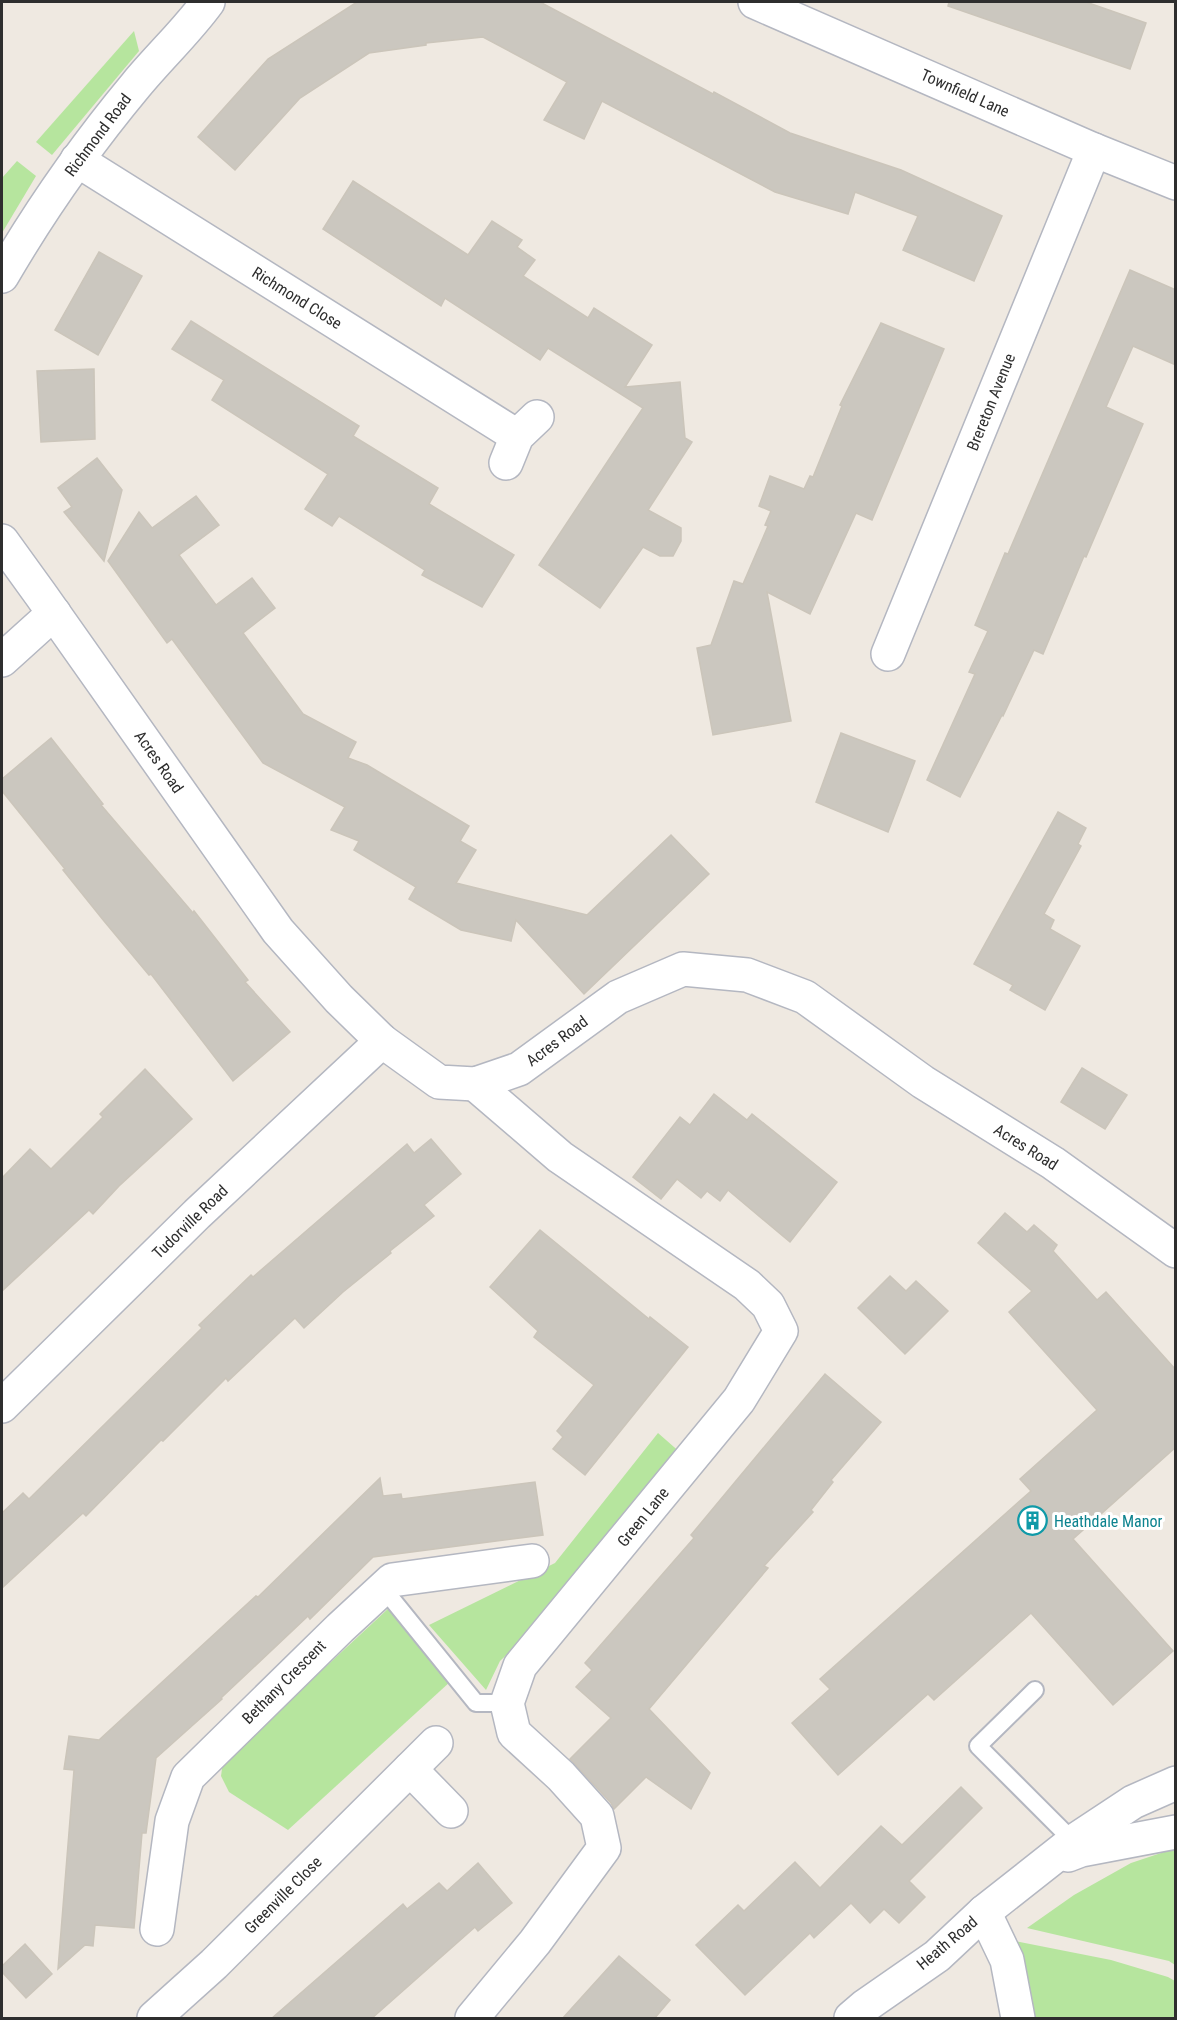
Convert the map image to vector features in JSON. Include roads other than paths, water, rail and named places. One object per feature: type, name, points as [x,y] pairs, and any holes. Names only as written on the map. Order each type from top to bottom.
[{"type":"street","name":"Richmond Road","points":[[2,276],[34,222],[77,160],[136,85],[207,2]]},
{"type":"street","name":"Townfield Lane","points":[[755,2],[1094,150],[1176,183]]},
{"type":"street","name":"Brereton Avenue","points":[[888,654],[1094,150]]},
{"type":"street","name":"Richmond Close","points":[[77,160],[520,439]]},
{"type":"street","name":"Acres Road","points":[[2,541],[278,931],[339,999],[382,1041],[439,1082],[475,1084],[519,1069],[618,997],[682,969],[747,975],[806,997],[923,1082],[1053,1164],[1176,1251]]},
{"type":"street","points":[[2,660],[54,613]]},
{"type":"street","name":"Tudorville Road","points":[[2,1406],[197,1214],[382,1041]]},
{"type":"street","name":"Green Lane","points":[[475,1084],[560,1157],[747,1285],[768,1305],[781,1331],[739,1400],[520,1666],[507,1703]]},
{"type":"street","name":"Bethany Crescent","points":[[157,1929],[172,1821],[188,1777],[392,1580],[532,1561]]},
{"type":"street","points":[[472,2019],[535,1942],[604,1848],[597,1816],[561,1776],[514,1733],[507,1703]]},
{"type":"street","name":"Greenville Close","points":[[154,2019],[214,1964],[436,1743]]},
{"type":"street","points":[[410,1769],[451,1810]]},
{"type":"street","name":"Heath Road","points":[[851,2019],[865,2006],[937,1956],[984,1912],[1041,1866],[1078,1846],[1133,1802],[1176,1783]]},
{"type":"street","name":"Heath Road","points":[[1078,1846],[1176,1832]]},
{"type":"street","points":[[984,1912],[1007,1960],[1018,2019]]},
{"type":"lane","points":[[383,1588],[476,1703],[507,1703]]},
{"type":"lane","points":[[1035,1690],[978,1746],[1078,1846]]},
{"type":"place","name":"Heathdale Manor","points":[[1033,1521]]}]
